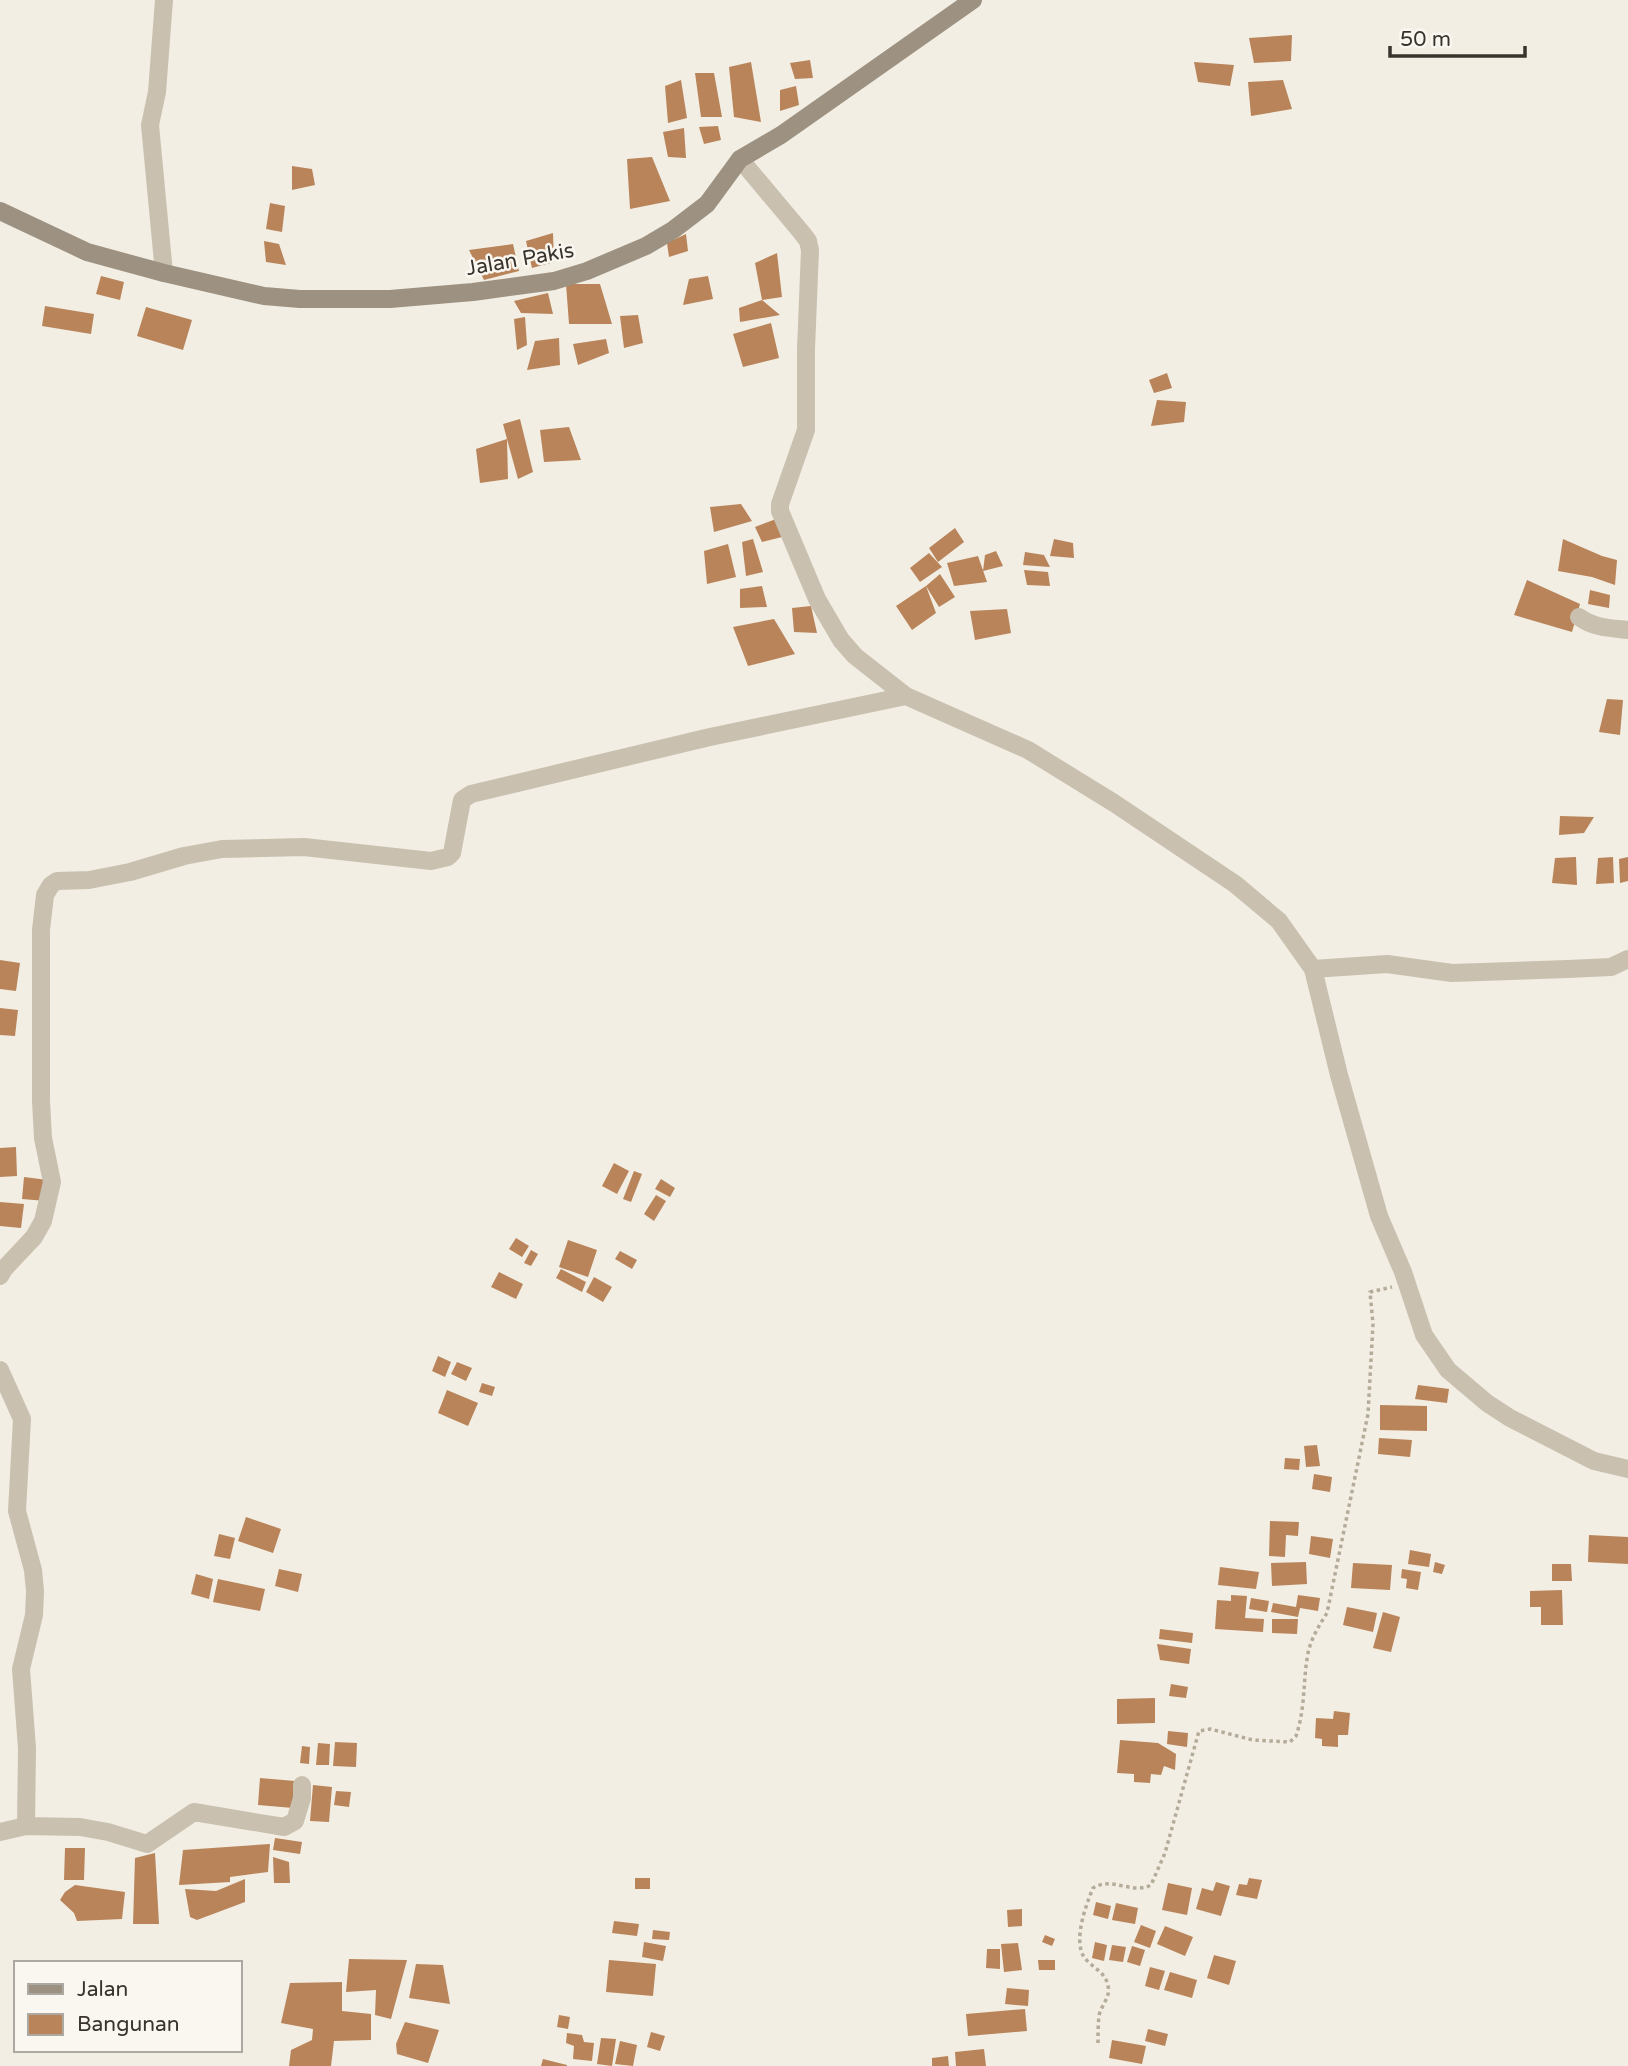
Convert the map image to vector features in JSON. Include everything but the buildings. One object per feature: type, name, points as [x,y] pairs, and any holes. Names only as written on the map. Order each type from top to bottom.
[{"type":"street","points":[[163,0],[157,92],[150,125],[164,273]]},
{"type":"street","name":"Jalan Pakis","points":[[0,211],[87,252],[264,296],[323,299],[404,298],[554,281],[587,271],[646,246],[673,230],[707,204],[740,159],[781,135],[973,0]]},
{"type":"street","points":[[740,159],[802,233],[810,250],[806,430],[780,504],[783,521],[817,599],[841,640],[855,656],[906,696],[1028,750],[1114,803],[1235,884],[1279,921],[1313,969],[1339,1075],[1379,1216],[1404,1272],[1424,1335],[1458,1380],[1510,1418],[1594,1461],[1628,1469]]},
{"type":"street","points":[[1579,617],[1587,623],[1603,628],[1628,629]]},
{"type":"street","points":[[0,1276],[34,1237],[43,1221],[52,1182],[43,1138],[41,1101],[41,930],[45,895],[57,881],[103,878],[209,850],[233,848],[304,847],[423,860],[442,859],[448,857],[454,846],[458,812],[466,795],[710,737],[906,696]]},
{"type":"street","points":[[1313,969],[1387,964],[1452,973],[1611,967],[1628,959]]},
{"type":"street","points":[[0,1370],[22,1419],[17,1511],[33,1570],[35,1591],[34,1615],[21,1669],[27,1748],[26,1826]]},
{"type":"street","points":[[0,1832],[26,1826],[80,1827],[147,1843],[194,1812],[284,1826],[295,1821],[302,1798],[302,1785]]},
{"type":"path","points":[[1098,2043],[1099,2017],[1109,1994],[1108,1982],[1084,1957],[1081,1938],[1086,1905],[1093,1888],[1105,1883],[1136,1890],[1152,1885],[1165,1853],[1199,1731],[1210,1729],[1253,1740],[1290,1742],[1296,1736],[1306,1684],[1307,1658],[1316,1631],[1327,1613],[1368,1413],[1373,1324],[1370,1292],[1395,1286],[1404,1272]]}]
